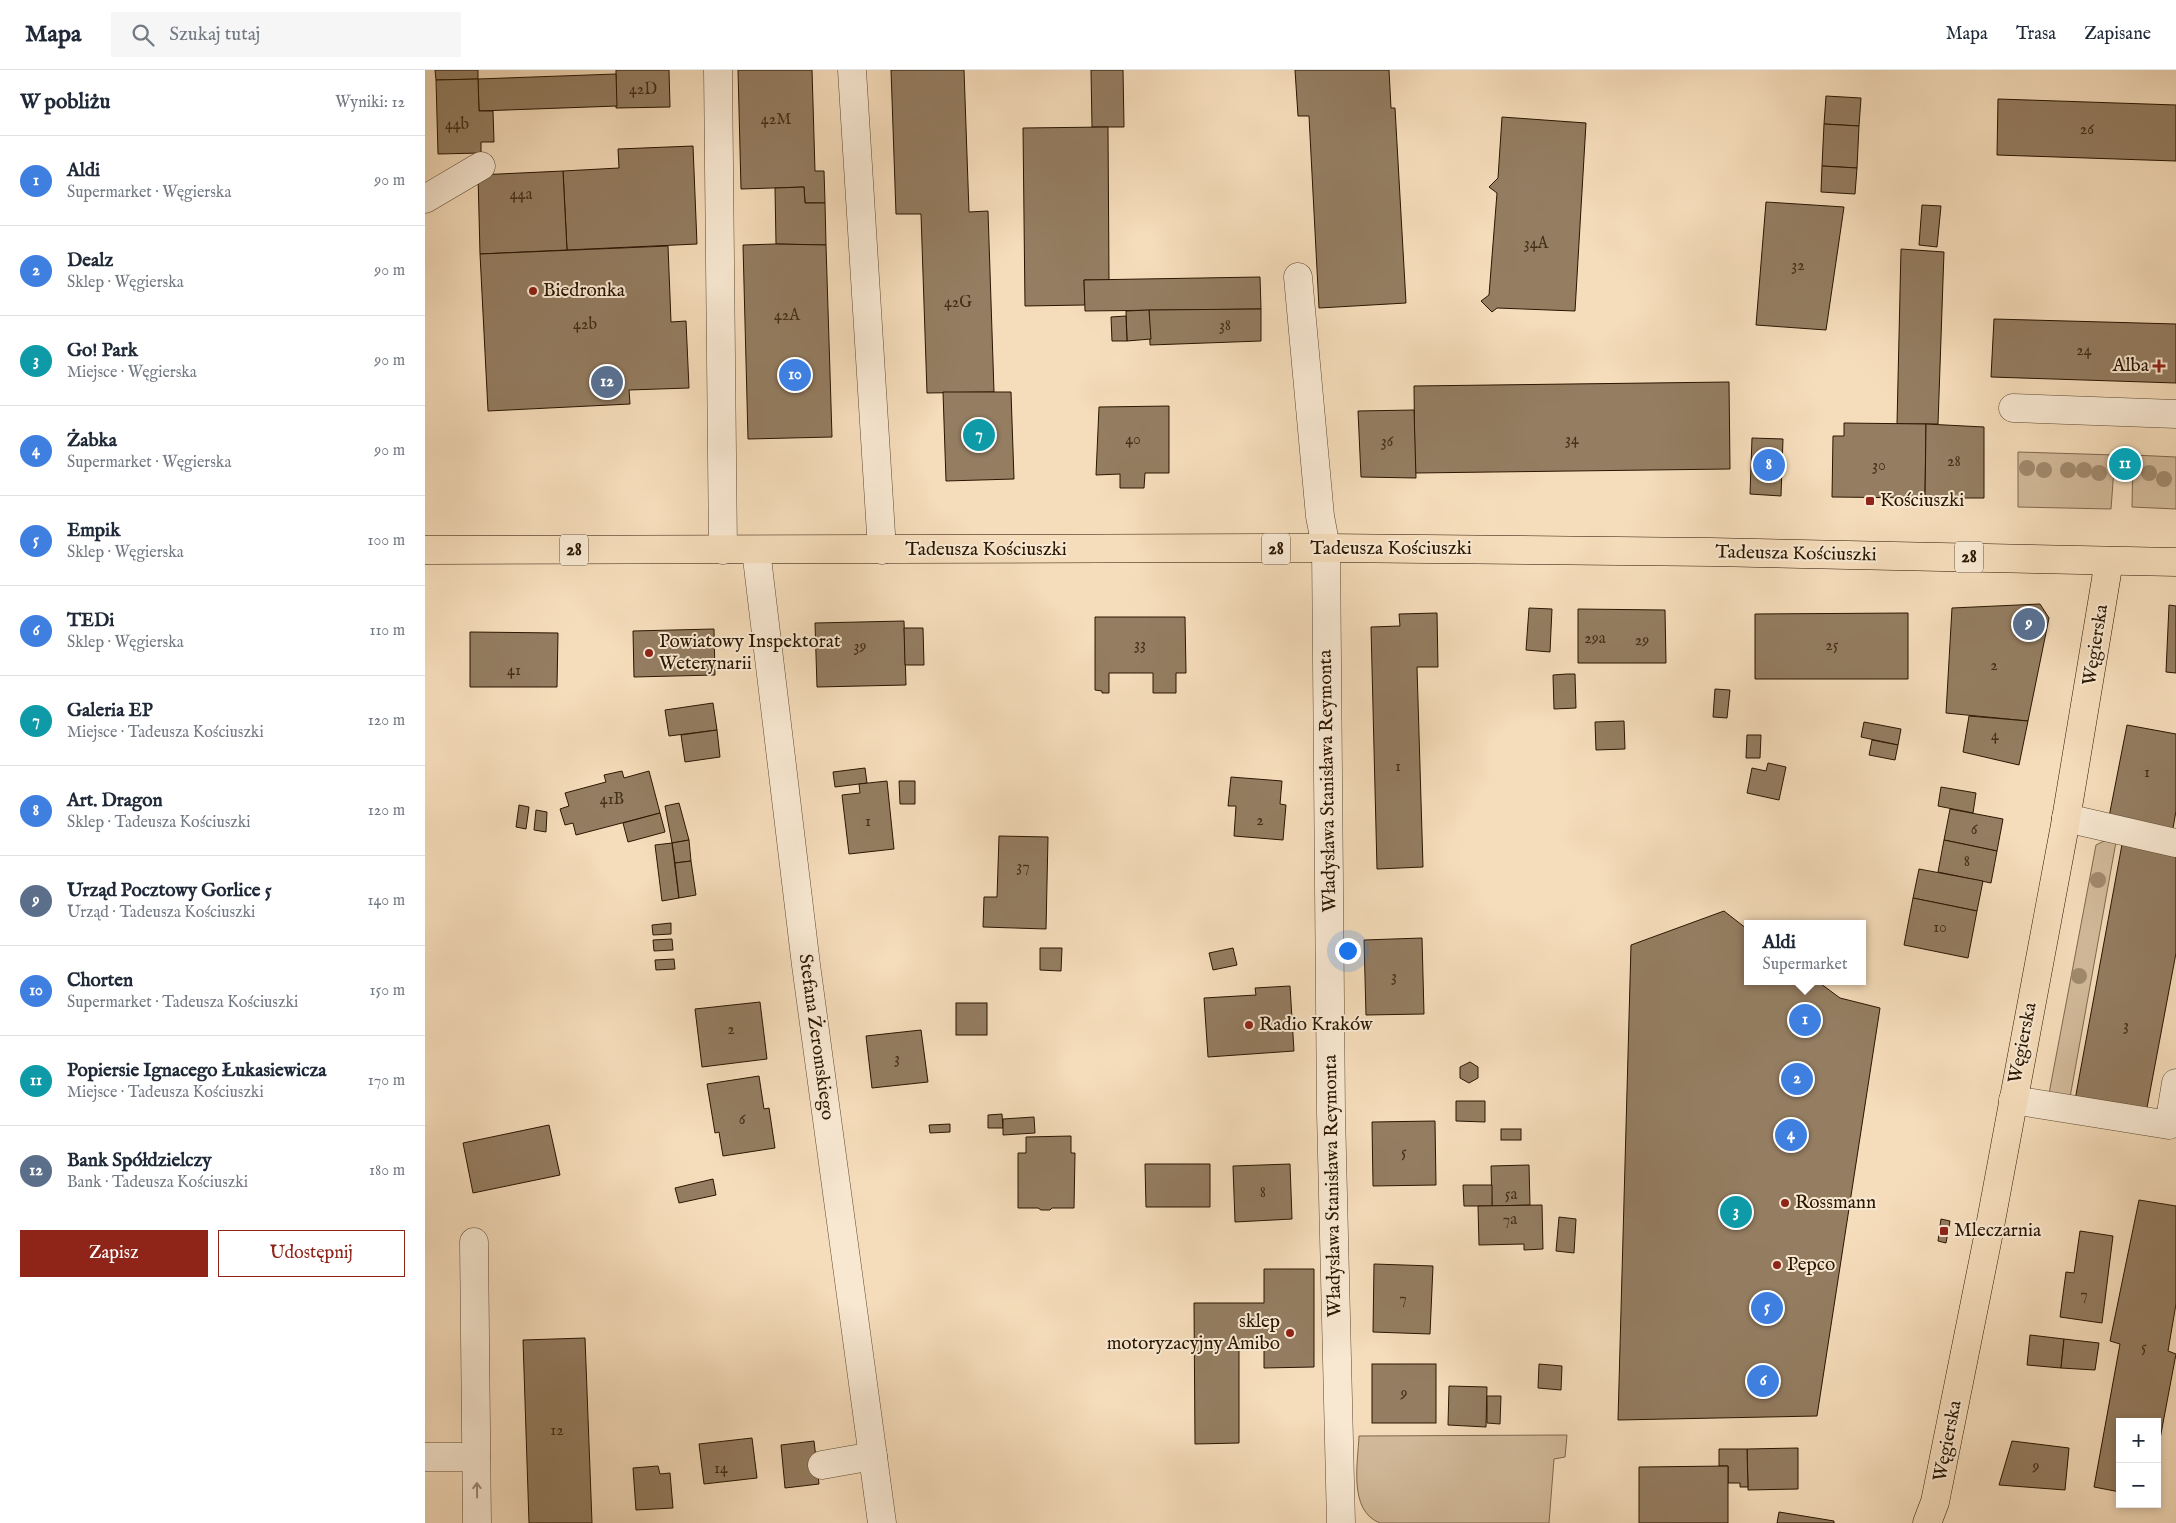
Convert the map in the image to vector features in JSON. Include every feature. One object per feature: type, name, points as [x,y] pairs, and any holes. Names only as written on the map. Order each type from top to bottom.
[{"type":"main road","name":"Tadeusza Kościuszki","points":[[425,550],[1326,548],[1719,552],[2176,562]]},
{"type":"main road","name":"Węgierska","points":[[1927,1523],[1935,1502],[1990,1227],[2066,818],[2109,561]]},
{"type":"street","points":[[718,70],[723,550]]},
{"type":"street","points":[[851,70],[882,550]]},
{"type":"street","points":[[425,199],[481,166]]},
{"type":"street","name":"Władysława Stanisława Reymonta","points":[[1298,277],[1320,516],[1326,548],[1331,1114],[1341,1523]]},
{"type":"street","points":[[2013,408],[2176,414]]},
{"type":"street","name":"Stefana Żeromskiego","points":[[756,550],[806,965],[882,1523]]},
{"type":"street","points":[[2066,818],[2176,843]]},
{"type":"street","points":[[2013,1100],[2169,1125],[2176,1082]]},
{"type":"street","points":[[474,1242],[477,1523]]},
{"type":"street","points":[[822,1465],[873,1456]]},
{"type":"street","points":[[425,1457],[476,1457]]},
{"type":"shaded area","points":[[2018,452],[2115,455],[2111,509],[2018,507]]},
{"type":"shaded area","points":[[2133,455],[2176,457],[2176,509],[2132,507]]},
{"type":"shaded area","points":[[2104,841],[2116,842],[2069,1103],[2048,1099],[2096,845]]},
{"type":"shaded area","points":[[1567,1435],[1565,1457],[1554,1459],[1549,1523],[1380,1523],[1370,1517],[1363,1508],[1359,1497],[1357,1472],[1359,1436]]},
{"type":"building","points":[[435,70],[478,70],[478,79],[436,80]]},
{"type":"building","points":[[616,70],[669,70],[670,107],[616,108]]},
{"type":"building","points":[[738,70],[812,70],[815,171],[824,171],[825,203],[805,203],[804,187],[741,189]]},
{"type":"building","points":[[891,70],[964,70],[969,212],[988,211],[994,392],[927,393],[921,214],[896,214]]},
{"type":"building","points":[[1091,70],[1123,70],[1124,127],[1092,127]]},
{"type":"building","points":[[1295,70],[1389,70],[1391,108],[1395,108],[1406,303],[1319,308],[1309,116],[1298,116]]},
{"type":"building","points":[[616,74],[617,106],[479,111],[478,79]]},
{"type":"building","points":[[478,79],[479,111],[493,111],[494,142],[481,142],[481,153],[438,154],[436,80]]},
{"type":"building","points":[[1826,96],[1861,98],[1859,126],[1824,124]]},
{"type":"building","points":[[1998,99],[2176,105],[2176,161],[1997,155]]},
{"type":"building","points":[[1502,117],[1586,123],[1575,311],[1497,308],[1492,312],[1481,301],[1489,295],[1497,193],[1489,187],[1498,178]]},
{"type":"building","points":[[1824,124],[1859,126],[1857,168],[1822,166]]},
{"type":"building","points":[[1108,127],[1109,280],[1084,280],[1085,305],[1025,306],[1023,128]]},
{"type":"building","points":[[693,146],[697,244],[567,250],[563,171],[619,168],[618,149]]},
{"type":"building","points":[[1822,166],[1857,168],[1855,194],[1821,192]]},
{"type":"building","points":[[563,171],[567,250],[480,254],[478,175]]},
{"type":"building","points":[[804,187],[805,203],[825,203],[826,245],[776,244],[775,188]]},
{"type":"building","points":[[1766,202],[1844,207],[1826,330],[1756,325]]},
{"type":"building","points":[[1922,205],[1941,206],[1937,247],[1919,245]]},
{"type":"building","points":[[743,245],[826,245],[832,437],[748,439]]},
{"type":"building","points":[[668,246],[671,322],[686,321],[689,388],[629,390],[630,404],[488,411],[480,254]]},
{"type":"building","points":[[1901,249],[1944,252],[1938,424],[1897,424]]},
{"type":"building","points":[[1260,277],[1261,309],[1085,311],[1084,280]]},
{"type":"building","points":[[1261,309],[1261,341],[1150,345],[1149,310]]},
{"type":"building","points":[[1149,310],[1151,339],[1127,341],[1126,311]]},
{"type":"building","points":[[1126,316],[1127,341],[1112,341],[1111,317]]},
{"type":"building","points":[[1994,319],[2176,324],[2176,383],[1991,377]]},
{"type":"building","points":[[1729,382],[1730,469],[1415,473],[1414,386]]},
{"type":"building","points":[[943,392],[1011,392],[1014,479],[946,481]]},
{"type":"building","points":[[1169,406],[1169,473],[1145,473],[1144,488],[1120,488],[1120,474],[1096,475],[1099,407]]},
{"type":"building","points":[[1414,410],[1416,478],[1361,477],[1358,411]]},
{"type":"building","points":[[1844,423],[1926,424],[1925,498],[1832,497],[1833,436],[1844,436]]},
{"type":"building","points":[[1926,424],[1984,427],[1984,498],[1925,498]]},
{"type":"building","points":[[1752,438],[1783,439],[1781,496],[1750,494]]},
{"type":"building","points":[[2040,604],[2049,618],[2028,721],[1946,713],[1952,608]]},
{"type":"building","points":[[2169,605],[2176,606],[2176,673],[2166,672]]},
{"type":"building","points":[[1529,608],[1552,609],[1550,652],[1526,650]]},
{"type":"building","points":[[1578,609],[1665,610],[1666,663],[1578,663]]},
{"type":"building","points":[[1437,613],[1438,667],[1417,667],[1423,867],[1377,869],[1371,627],[1400,626],[1399,614]]},
{"type":"building","points":[[1908,613],[1908,679],[1755,679],[1755,614]]},
{"type":"building","points":[[1095,617],[1185,617],[1186,673],[1176,673],[1176,693],[1153,693],[1153,673],[1109,673],[1109,693],[1095,690]]},
{"type":"building","points":[[904,621],[906,685],[817,687],[815,623]]},
{"type":"building","points":[[904,628],[923,628],[924,665],[905,665]]},
{"type":"building","points":[[714,629],[715,675],[634,677],[633,631]]},
{"type":"building","points":[[470,632],[558,633],[557,687],[470,687]]},
{"type":"building","points":[[1575,674],[1576,708],[1554,709],[1553,675]]},
{"type":"building","points":[[1715,689],[1730,690],[1727,718],[1713,717]]},
{"type":"building","points":[[713,703],[717,730],[669,736],[665,710]]},
{"type":"building","points":[[1969,716],[2028,721],[2019,765],[1963,752]]},
{"type":"building","points":[[1624,721],[1625,749],[1596,750],[1595,722]]},
{"type":"building","points":[[1864,722],[1901,729],[1898,745],[1861,737]]},
{"type":"building","points":[[2127,725],[2176,734],[2176,811],[2172,834],[2108,822]]},
{"type":"building","points":[[717,730],[720,757],[685,762],[681,735]]},
{"type":"building","points":[[1747,735],[1761,735],[1760,758],[1746,758]]},
{"type":"building","points":[[1872,740],[1898,745],[1895,760],[1869,755]]},
{"type":"building","points":[[1768,763],[1786,767],[1779,800],[1747,793],[1752,768],[1766,771]]},
{"type":"building","points":[[865,768],[867,783],[835,787],[833,772]]},
{"type":"building","points":[[622,771],[624,778],[649,771],[660,813],[576,835],[573,823],[565,825],[560,809],[569,806],[565,793],[606,782],[604,775]]},
{"type":"building","points":[[1231,777],[1282,781],[1280,804],[1286,805],[1283,840],[1234,836],[1236,806],[1228,806]]},
{"type":"building","points":[[887,781],[894,849],[849,854],[842,795],[860,793],[859,784]]},
{"type":"building","points":[[899,781],[915,781],[915,804],[900,804]]},
{"type":"building","points":[[1941,787],[1976,793],[1973,813],[1938,806]]},
{"type":"building","points":[[679,803],[689,840],[672,843],[665,806]]},
{"type":"building","points":[[519,805],[529,807],[526,829],[516,827]]},
{"type":"building","points":[[1950,809],[2003,819],[1997,851],[1944,840]]},
{"type":"building","points":[[536,810],[547,812],[546,832],[534,830]]},
{"type":"building","points":[[660,813],[665,832],[628,842],[623,823]]},
{"type":"building","points":[[999,836],[1048,837],[1046,929],[983,927],[984,897],[997,897]]},
{"type":"building","points":[[2123,839],[2176,849],[2176,953],[2146,1113],[2075,1100]]},
{"type":"building","points":[[689,840],[691,861],[675,863],[672,843]]},
{"type":"building","points":[[1944,840],[1997,851],[1991,883],[1938,872]]},
{"type":"building","points":[[672,843],[679,898],[662,901],[655,845]]},
{"type":"building","points":[[691,861],[696,895],[679,898],[675,863]]},
{"type":"building","points":[[1919,869],[1983,881],[1977,911],[1913,898]]},
{"type":"building","points":[[1913,898],[1977,911],[1968,958],[1904,945]]},
{"type":"building","points":[[1724,911],[1744,927],[1744,985],[1822,985],[1840,998],[1880,1008],[1817,1416],[1618,1420],[1631,945]]},
{"type":"building","points":[[671,923],[671,934],[653,935],[652,925]]},
{"type":"building","points":[[1422,938],[1424,1014],[1366,1015],[1364,940]]},
{"type":"building","points":[[672,939],[673,950],[654,951],[653,940]]},
{"type":"building","points":[[1040,948],[1062,948],[1061,971],[1040,970]]},
{"type":"building","points":[[1233,948],[1237,965],[1213,970],[1209,953]]},
{"type":"building","points":[[674,959],[675,969],[656,970],[655,960]]},
{"type":"building","name":"Radio Kraków","points":[[1290,986],[1294,1051],[1208,1057],[1204,998],[1256,995],[1255,988]]},
{"type":"building","points":[[760,1002],[767,1059],[702,1067],[695,1009]]},
{"type":"building","points":[[956,1003],[987,1003],[987,1035],[956,1035]]},
{"type":"building","points":[[921,1030],[928,1082],[872,1088],[866,1036]]},
{"type":"building","points":[[1470,1062],[1478,1067],[1478,1078],[1469,1083],[1460,1078],[1460,1067]]},
{"type":"building","points":[[759,1076],[764,1109],[769,1108],[775,1148],[723,1156],[719,1132],[715,1133],[707,1084]]},
{"type":"building","points":[[1456,1101],[1485,1101],[1485,1122],[1456,1121]]},
{"type":"building","points":[[1002,1114],[1003,1128],[988,1128],[988,1115]]},
{"type":"building","points":[[1034,1117],[1035,1133],[1003,1135],[1003,1119]]},
{"type":"building","points":[[1435,1121],[1436,1185],[1373,1186],[1372,1122]]},
{"type":"building","points":[[950,1124],[950,1132],[930,1133],[929,1125]]},
{"type":"building","points":[[549,1125],[560,1175],[473,1193],[463,1143]]},
{"type":"building","points":[[1501,1129],[1521,1129],[1521,1140],[1501,1140]]},
{"type":"building","points":[[1071,1136],[1071,1153],[1075,1153],[1074,1208],[1041,1210],[1038,1208],[1018,1208],[1018,1153],[1026,1153],[1026,1137]]},
{"type":"building","points":[[1145,1164],[1210,1164],[1210,1207],[1146,1207]]},
{"type":"building","points":[[1290,1164],[1292,1219],[1235,1222],[1233,1166]]},
{"type":"building","points":[[1529,1165],[1530,1205],[1492,1206],[1491,1166]]},
{"type":"building","points":[[713,1179],[716,1195],[679,1203],[675,1188]]},
{"type":"building","points":[[1463,1185],[1492,1185],[1492,1206],[1464,1206]]},
{"type":"building","points":[[2139,1200],[2176,1206],[2176,1304],[2168,1351],[2176,1354],[2161,1434],[2161,1418],[2116,1418],[2116,1491],[2094,1487],[2120,1344],[2110,1341]]},
{"type":"building","points":[[1542,1205],[1543,1249],[1524,1250],[1524,1244],[1479,1245],[1478,1206]]},
{"type":"building","points":[[1559,1217],[1576,1219],[1574,1253],[1556,1251]]},
{"type":"building","points":[[1941,1219],[1950,1221],[1946,1243],[1938,1241]]},
{"type":"building","points":[[2080,1231],[2113,1236],[2102,1323],[2060,1317],[2066,1272],[2074,1273]]},
{"type":"building","points":[[1374,1264],[1433,1266],[1430,1334],[1373,1332]]},
{"type":"building","points":[[1264,1269],[1314,1269],[1314,1367],[1264,1368],[1264,1342],[1239,1342],[1239,1443],[1195,1444],[1194,1303],[1264,1303]]},
{"type":"building","points":[[2030,1335],[2064,1339],[2061,1368],[2027,1365]]},
{"type":"building","points":[[585,1338],[592,1523],[529,1523],[523,1340]]},
{"type":"building","points":[[2064,1339],[2099,1343],[2095,1370],[2061,1368]]},
{"type":"building","points":[[1372,1364],[1436,1364],[1436,1423],[1372,1423]]},
{"type":"building","points":[[1539,1364],[1562,1366],[1561,1390],[1538,1388]]},
{"type":"building","points":[[1449,1386],[1487,1387],[1486,1427],[1448,1425]]},
{"type":"building","points":[[1487,1396],[1501,1396],[1500,1424],[1487,1423]]},
{"type":"building","points":[[752,1438],[757,1478],[704,1484],[699,1444]]},
{"type":"building","points":[[814,1441],[819,1484],[785,1488],[781,1445]]},
{"type":"building","points":[[2012,1441],[2069,1448],[2065,1490],[1999,1485]]},
{"type":"building","points":[[1798,1448],[1798,1489],[1748,1490],[1747,1449]]},
{"type":"building","points":[[1719,1449],[1747,1449],[1748,1487],[1740,1487],[1740,1483],[1728,1483],[1728,1466],[1719,1466]]},
{"type":"building","points":[[658,1466],[660,1474],[670,1473],[673,1508],[636,1510],[633,1468]]},
{"type":"building","points":[[1728,1466],[1728,1523],[1639,1523],[1639,1467]]},
{"type":"building","points":[[1779,1512],[1834,1521],[1834,1523],[1777,1523]]},
{"type":"place","name":"Biedronka","points":[[533,291]]},
{"type":"place","name":"Alba","points":[[2159,366]]},
{"type":"place","name":"Chorten","points":[[795,375]]},
{"type":"place","name":"Bank Spółdzielczy","points":[[607,382]]},
{"type":"place","name":"Galeria EP","points":[[979,435]]},
{"type":"place","name":"Popiersie Ignacego Łukasiewicza","points":[[2125,464]]},
{"type":"place","name":"Art. Dragon","points":[[1769,465]]},
{"type":"place","name":"Kościuszki","points":[[1870,501]]},
{"type":"place","name":"Urząd Pocztowy Gorlice 5","points":[[2029,624]]},
{"type":"place","name":"Powiatowy Inspektorat Weterynarii","points":[[649,653]]},
{"type":"place","name":"Aldi","points":[[1805,1020]]},
{"type":"place","name":"Radio Kraków","points":[[1249,1025]]},
{"type":"place","name":"Dealz","points":[[1797,1079]]},
{"type":"place","name":"Żabka","points":[[1791,1135]]},
{"type":"place","name":"Rossmann","points":[[1785,1203]]},
{"type":"place","name":"Go! Park","points":[[1736,1212]]},
{"type":"place","name":"Mleczarnia","points":[[1944,1231]]},
{"type":"place","name":"Pepco","points":[[1777,1265]]},
{"type":"place","name":"Empik","points":[[1767,1308]]},
{"type":"place","name":"sklep motoryzacyjny Amibo","points":[[1290,1333]]},
{"type":"place","name":"TEDi","points":[[1763,1381]]}]
